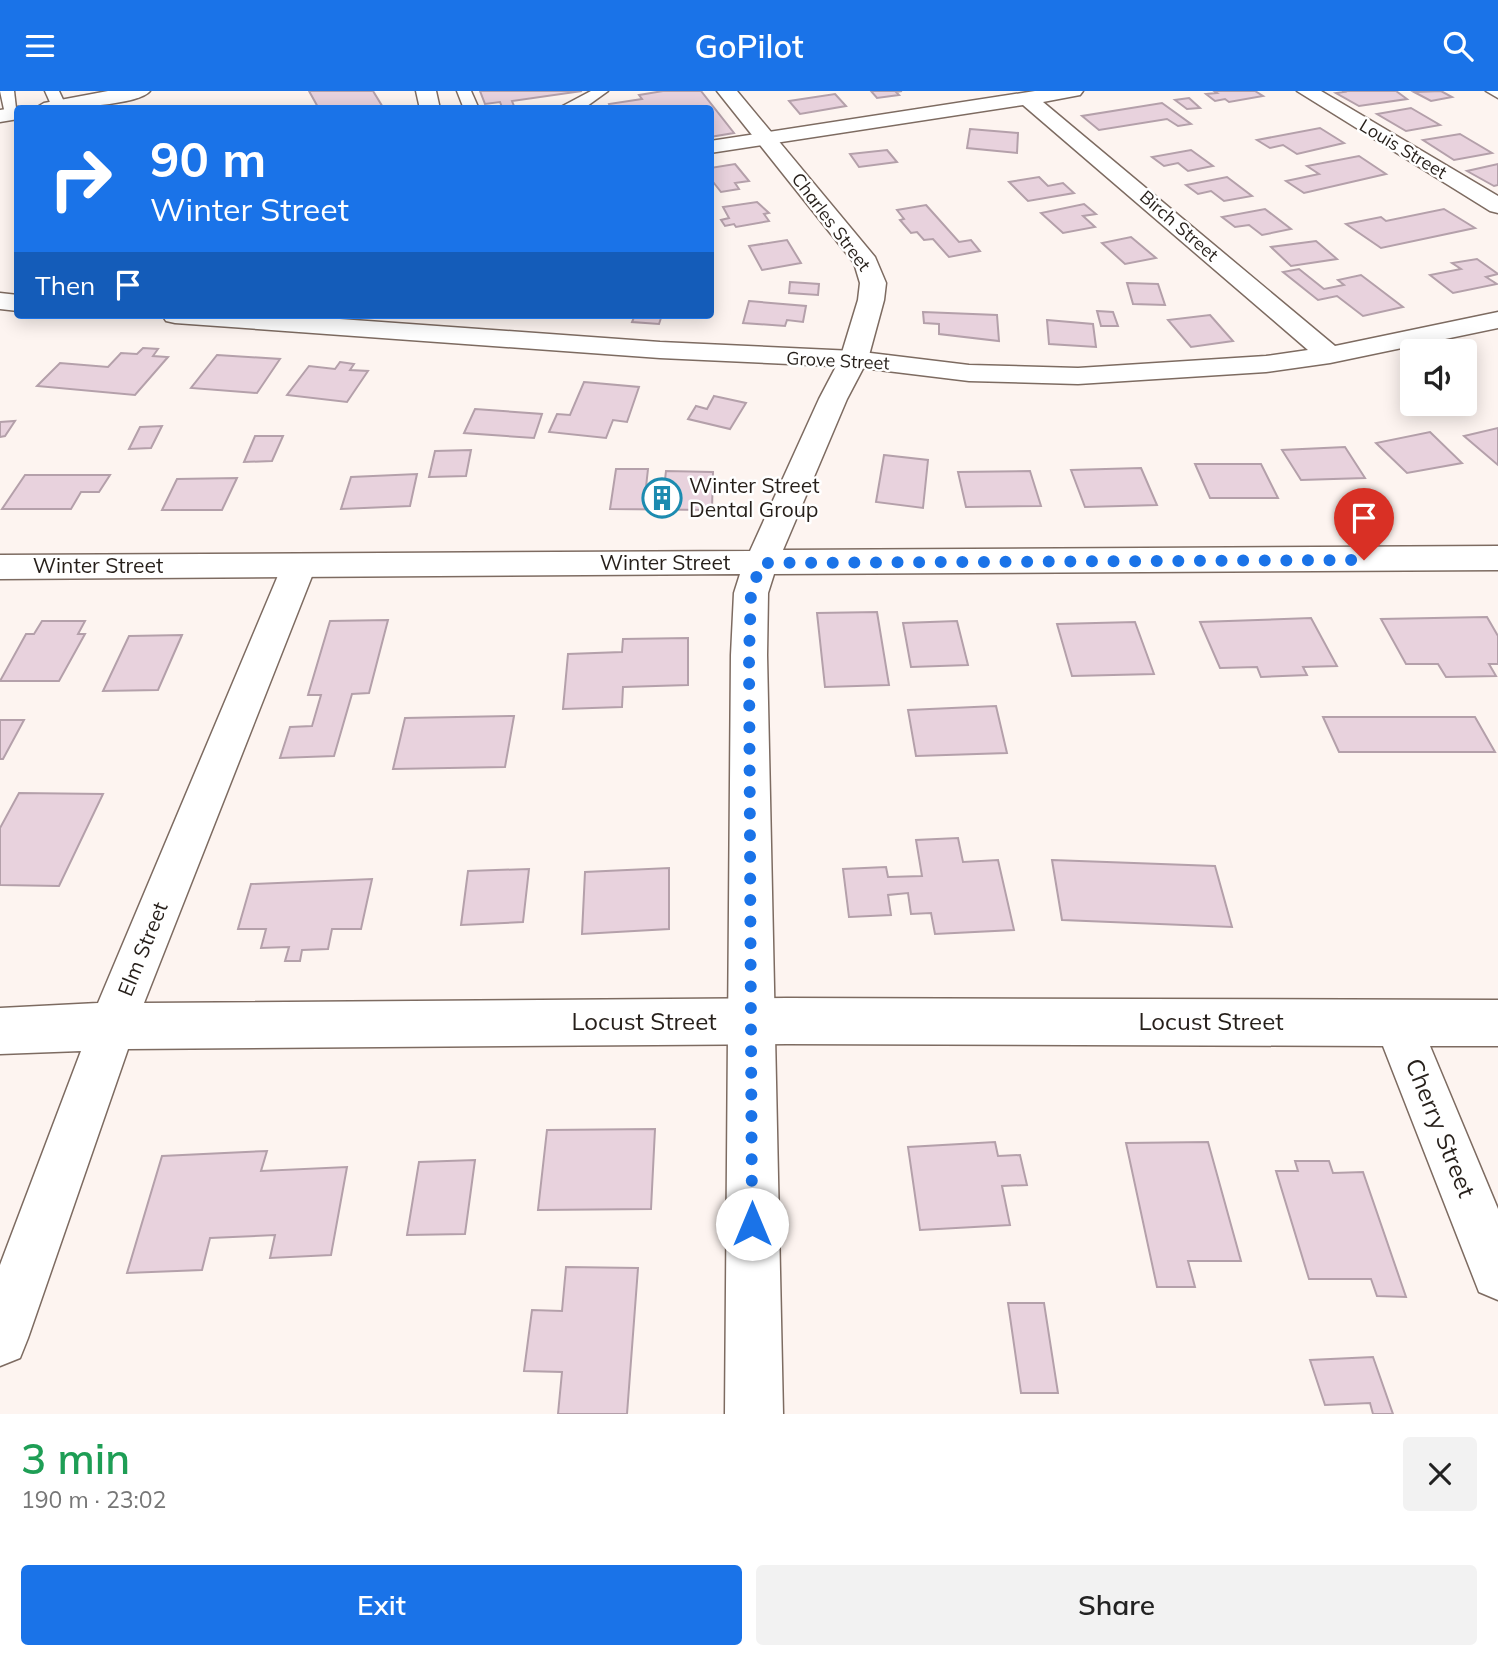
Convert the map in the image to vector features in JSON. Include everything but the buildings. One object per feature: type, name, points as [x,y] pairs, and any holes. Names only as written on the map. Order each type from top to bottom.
[{"type":"street","points":[[52,102],[105,103],[140,91]]},
{"type":"street","name":"Charles Street","points":[[727,91],[768,137],[866,262],[871,273],[871,300],[854,359],[833,399],[761,563],[751,593],[749,655],[754,1414]]},
{"type":"street","points":[[714,146],[1073,91]]},
{"type":"street","name":"Louis Street","points":[[1307,91],[1498,206]]},
{"type":"street","name":"Birch Street","points":[[1028,99],[1330,355]]},
{"type":"street","name":"Grove Street","points":[[230,319],[660,350],[854,359],[969,373],[1077,376],[1220,368],[1330,355],[1498,320]]},
{"type":"street","name":"Winter Street","points":[[0,567],[1498,558]]},
{"type":"street","name":"Elm Street","points":[[0,1338],[113,1026],[299,566]]},
{"type":"street","name":"Locust Street","points":[[0,1031],[113,1026],[751,1021],[1498,1023]]},
{"type":"street","name":"Cherry Street","points":[[1397,1023],[1498,1273]]},
{"type":"lane","points":[[8,91],[10,115]]},
{"type":"lane","points":[[579,105],[601,91]]},
{"type":"lane","points":[[1493,91],[1498,93]]},
{"type":"place","name":"Winter Street Dental Group","points":[[662,498]]},
{"type":"route","points":[[752,1224],[749,655],[751,593],[761,563],[1364,560]]}]
